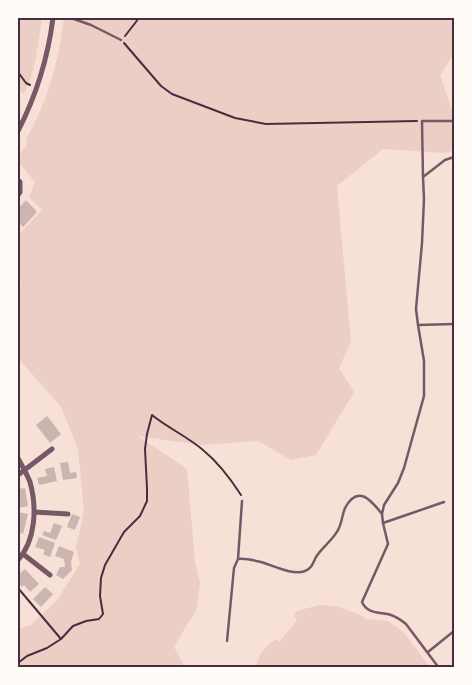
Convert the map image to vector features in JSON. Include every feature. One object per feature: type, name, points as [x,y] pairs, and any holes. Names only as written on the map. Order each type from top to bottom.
[{"type":"street","points":[[18,131],[36,89],[46,58],[53,18]]},
{"type":"street","points":[[18,180],[20,182],[20,192],[18,195]]},
{"type":"street","points":[[18,475],[52,449]]},
{"type":"street","points":[[18,458],[30,481],[34,505],[32,532],[23,554],[18,560]]},
{"type":"street","points":[[34,512],[68,514]]},
{"type":"street","points":[[23,554],[50,575]]},
{"type":"lane","points":[[71,18],[91,25],[121,40]]},
{"type":"lane","points":[[439,668],[406,624],[399,618],[368,610],[362,602],[388,544],[382,514],[384,505],[398,483],[404,468],[424,396],[424,361],[416,309],[424,199],[422,121],[454,121]]},
{"type":"lane","points":[[423,177],[445,160],[454,157]]},
{"type":"lane","points":[[418,325],[454,324]]},
{"type":"lane","points":[[238,559],[244,558],[261,562],[295,573],[304,572],[312,566],[320,552],[338,531],[345,508],[357,496],[368,498],[382,514]]},
{"type":"lane","points":[[227,641],[234,568],[238,559],[242,501]]},
{"type":"lane","points":[[383,523],[444,502]]},
{"type":"lane","points":[[427,652],[454,631]]},
{"type":"path","points":[[139,18],[121,40],[161,86],[172,94],[235,118],[266,124],[422,121]]},
{"type":"path","points":[[18,72],[26,83],[36,89]]},
{"type":"path","points":[[18,663],[27,656],[47,648],[73,626],[86,621],[100,619],[103,614],[100,596],[105,565],[124,532],[140,516],[147,501],[145,449],[152,416],[203,450],[227,474],[241,495],[242,501]]},
{"type":"path","points":[[18,588],[61,638]]},
{"type":"shaded area","points":[[18,18],[42,18],[34,66],[24,94],[18,90]]},
{"type":"shaded area","points":[[64,18],[454,18],[454,54],[440,75],[454,111],[454,150],[445,153],[383,149],[337,186],[351,342],[339,368],[354,392],[316,455],[291,460],[258,441],[200,445],[138,436],[187,469],[195,561],[200,583],[196,610],[174,647],[185,667],[18,667],[18,629],[31,625],[57,600],[80,564],[76,547],[84,511],[78,449],[61,407],[18,358],[18,294],[21,284],[18,280],[18,235],[42,210],[29,197],[35,182],[18,162],[19,156],[28,143],[26,139],[47,95],[59,50]]},
{"type":"shaded area","points":[[319,605],[336,606],[366,619],[388,621],[405,634],[430,667],[255,667],[262,651],[275,639],[279,642],[297,621],[294,616],[297,611]]},
{"type":"building","points":[[26,200],[37,212],[23,227],[18,222],[18,209]]},
{"type":"building","points":[[47,416],[61,434],[50,443],[36,425]]},
{"type":"building","points":[[68,462],[70,473],[76,472],[77,478],[63,480],[60,463]]},
{"type":"building","points":[[54,467],[57,481],[39,485],[37,478],[47,476],[45,469]]},
{"type":"building","points":[[25,488],[28,506],[18,508],[18,489]]},
{"type":"building","points":[[18,512],[28,514],[23,534],[18,532]]},
{"type":"building","points":[[72,514],[80,517],[75,530],[67,527]]},
{"type":"building","points":[[54,523],[62,526],[56,540],[42,535],[44,531],[50,533]]},
{"type":"building","points":[[39,537],[55,543],[50,557],[43,554],[45,550],[35,547]]},
{"type":"building","points":[[59,546],[74,552],[71,561],[72,570],[63,579],[56,575],[60,567],[65,567],[64,559],[55,556]]},
{"type":"building","points":[[25,569],[39,584],[30,592],[24,585],[22,587],[18,582],[18,575]]},
{"type":"building","points":[[45,587],[53,594],[41,607],[33,599]]}]
